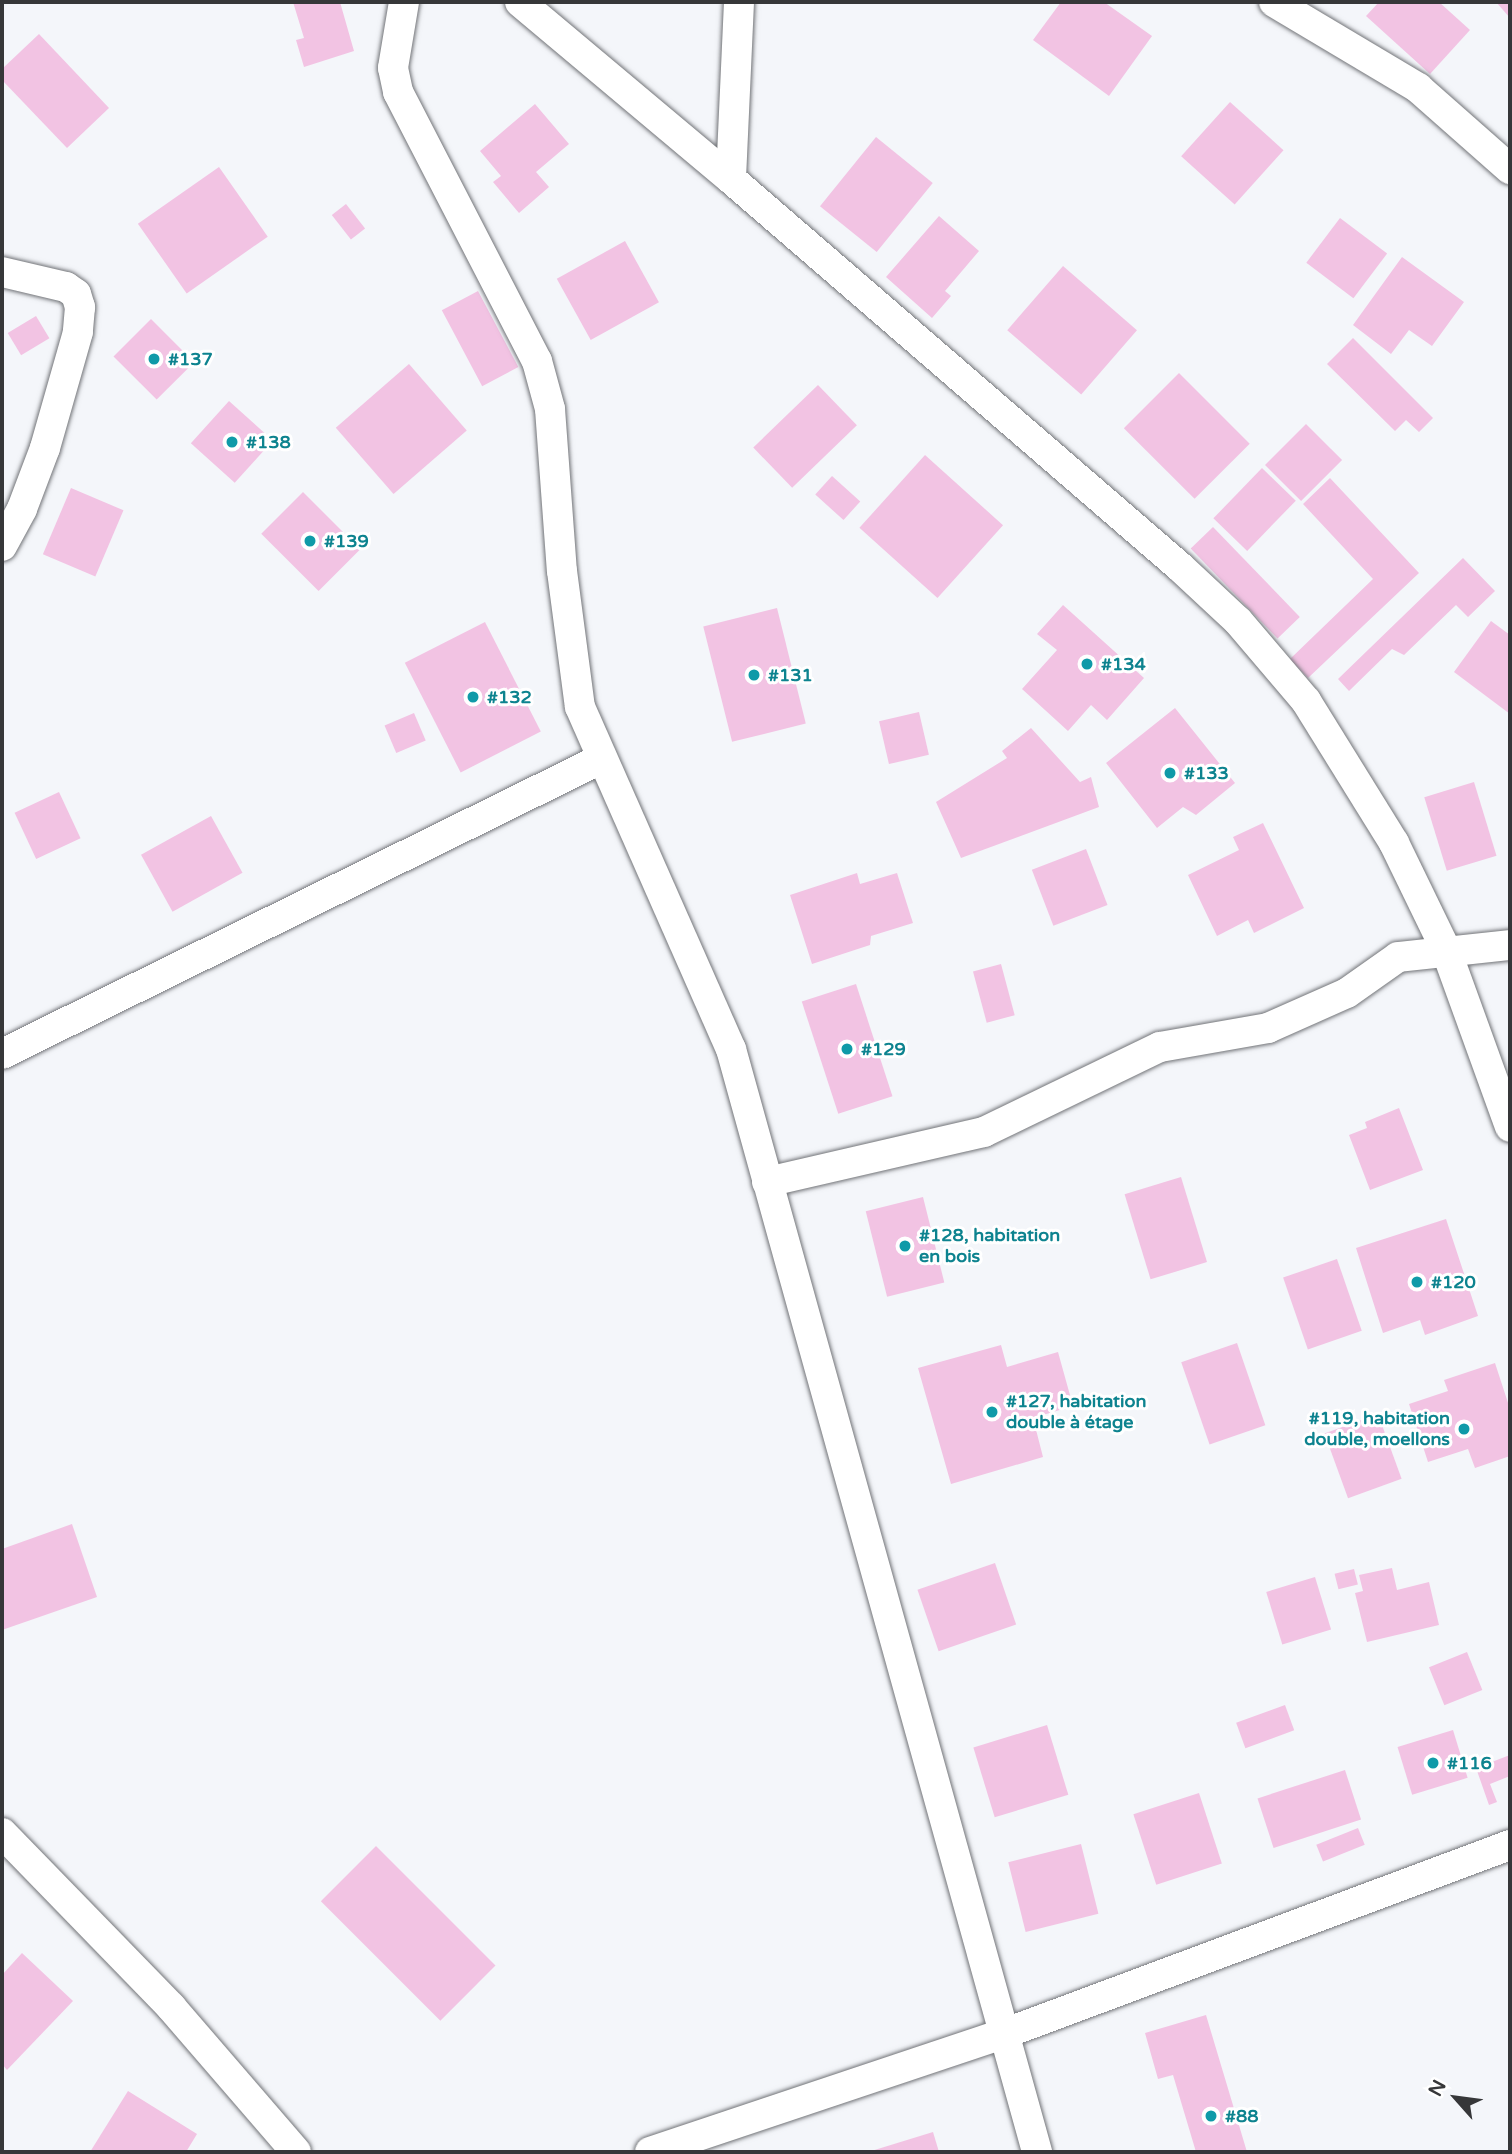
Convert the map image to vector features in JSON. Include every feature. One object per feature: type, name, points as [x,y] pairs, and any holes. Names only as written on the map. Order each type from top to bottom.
[{"type":"street","points":[[404,2],[393,68],[398,92],[537,361],[550,408],[573,667],[580,707],[599,760],[627,809],[730,1049],[1037,2152]]},
{"type":"street","points":[[520,2],[731,179],[1238,621],[1306,701],[1394,843],[1446,950],[1510,1127]]},
{"type":"street","points":[[731,179],[739,2]]},
{"type":"street","points":[[1274,2],[1418,88],[1510,169]]},
{"type":"street","points":[[2,272],[66,287],[76,294],[80,307],[78,332],[45,447],[22,509],[2,546]]},
{"type":"street","points":[[2,1054],[599,760]]},
{"type":"street","points":[[768,1182],[984,1132],[1160,1047],[1268,1028],[1347,993],[1398,957],[1510,945]]},
{"type":"street","points":[[2,1832],[171,2007],[296,2152]]},
{"type":"street","points":[[650,2152],[1006,2033],[1510,1845]]},
{"type":"building","points":[[293,2],[340,2],[354,51],[304,67],[296,40],[304,38]]},
{"type":"building","points":[[1061,2],[1104,2],[1152,36],[1109,96],[1033,40]]},
{"type":"building","points":[[1379,2],[1439,2],[1470,30],[1430,74],[1366,16]]},
{"type":"building","points":[[1496,2],[1510,2],[1510,18]]},
{"type":"building","points":[[39,34],[109,108],[67,148],[2,80],[2,69]]},
{"type":"building","points":[[1230,102],[1284,150],[1235,204],[1181,156]]},
{"type":"building","points":[[535,104],[569,144],[536,172],[549,187],[519,213],[493,182],[501,176],[480,151]]},
{"type":"building","points":[[876,137],[933,183],[877,252],[820,206]]},
{"type":"building","points":[[219,167],[268,237],[187,293],[138,224]]},
{"type":"building","points":[[346,204],[365,228],[351,240],[332,215]]},
{"type":"building","points":[[939,216],[979,251],[945,291],[951,296],[932,318],[886,277]]},
{"type":"building","points":[[1340,218],[1387,254],[1353,298],[1306,263]]},
{"type":"building","points":[[625,241],[659,302],[591,340],[557,279]]},
{"type":"building","points":[[1402,257],[1464,302],[1432,346],[1409,330],[1391,354],[1353,325]]},
{"type":"building","points":[[1063,266],[1137,330],[1081,394],[1007,330]]},
{"type":"building","points":[[478,291],[518,367],[482,386],[442,310]]},
{"type":"building","points":[[36,316],[49,338],[21,355],[8,333]]},
{"type":"building","name":"#137","points":[[151,319],[194,362],[157,400],[114,356]]},
{"type":"building","points":[[1353,338],[1433,418],[1419,432],[1406,420],[1395,431],[1327,364]]},
{"type":"building","points":[[409,364],[467,430],[394,494],[336,428]]},
{"type":"building","points":[[1179,373],[1250,444],[1195,499],[1124,428]]},
{"type":"building","points":[[818,385],[857,425],[792,488],[753,448]]},
{"type":"building","name":"#138","points":[[229,401],[273,440],[235,483],[191,443]]},
{"type":"building","points":[[1306,424],[1342,460],[1301,501],[1265,465]]},
{"type":"building","points":[[925,455],[1003,525],[937,598],[859,528]]},
{"type":"building","points":[[1262,468],[1296,501],[1247,551],[1213,518]]},
{"type":"building","points":[[832,476],[860,501],[844,520],[815,495]]},
{"type":"building","points":[[1330,478],[1419,573],[1308,678],[1290,659],[1373,579],[1303,504]]},
{"type":"building","points":[[71,488],[123,510],[95,577],[43,554]]},
{"type":"building","name":"#139","points":[[303,492],[360,549],[319,591],[261,534]]},
{"type":"building","points":[[1213,527],[1300,617],[1278,638],[1191,549]]},
{"type":"building","points":[[1463,558],[1495,591],[1468,617],[1456,605],[1404,655],[1392,649],[1349,691],[1338,679]]},
{"type":"building","name":"#134","points":[[1063,605],[1144,678],[1107,720],[1091,705],[1068,731],[1022,689],[1057,650],[1037,634]]},
{"type":"building","name":"#131","points":[[777,608],[806,723],[732,742],[703,626]]},
{"type":"building","points":[[1491,621],[1510,635],[1510,714],[1454,672]]},
{"type":"building","name":"#132","points":[[485,622],[541,732],[461,772],[405,663]]},
{"type":"building","name":"#133","points":[[1175,708],[1235,783],[1196,815],[1183,807],[1157,828],[1106,763]]},
{"type":"building","points":[[919,712],[929,755],[889,764],[879,721]]},
{"type":"building","points":[[414,713],[426,741],[396,753],[385,726]]},
{"type":"building","points":[[1031,728],[1080,782],[1091,777],[1099,807],[961,858],[936,802],[1007,758],[1002,751]]},
{"type":"building","points":[[1474,782],[1497,856],[1447,871],[1424,797]]},
{"type":"building","points":[[59,792],[81,838],[36,859],[15,813]]},
{"type":"building","points":[[211,816],[243,873],[173,912],[141,855]]},
{"type":"building","points":[[1263,823],[1304,908],[1254,933],[1248,920],[1217,936],[1188,875],[1239,850],[1233,837]]},
{"type":"building","points":[[1086,849],[1108,905],[1053,926],[1032,870]]},
{"type":"building","points":[[857,873],[860,884],[897,873],[913,923],[871,936],[870,945],[812,964],[790,895]]},
{"type":"building","points":[[1001,964],[1015,1015],[987,1023],[973,972]]},
{"type":"building","name":"#129","points":[[856,984],[892,1096],[838,1114],[802,1002]]},
{"type":"building","points":[[1399,1108],[1423,1170],[1370,1190],[1349,1135],[1367,1128],[1365,1122]]},
{"type":"building","points":[[1181,1177],[1207,1262],[1151,1279],[1125,1194]]},
{"type":"building","name":"#128, habitation en bois","points":[[923,1197],[944,1282],[887,1297],[866,1211]]},
{"type":"building","name":"#120","points":[[1446,1219],[1478,1316],[1425,1335],[1420,1320],[1383,1333],[1356,1248]]},
{"type":"building","points":[[1337,1259],[1362,1331],[1308,1349],[1283,1278]]},
{"type":"building","points":[[1237,1343],[1265,1425],[1210,1444],[1181,1362]]},
{"type":"building","name":"#127, habitation double à étage","points":[[1001,1345],[1007,1367],[1058,1352],[1073,1406],[1033,1418],[1043,1457],[951,1484],[918,1368]]},
{"type":"building","name":"#119, habitation double, moellons","points":[[1495,1363],[1510,1409],[1510,1456],[1475,1468],[1468,1449],[1428,1462],[1409,1404],[1448,1391],[1444,1380]]},
{"type":"building","points":[[1378,1414],[1402,1479],[1348,1498],[1324,1433]]},
{"type":"building","points":[[72,1524],[97,1597],[2,1630],[2,1549]]},
{"type":"building","points":[[995,1563],[1016,1624],[939,1651],[917,1590]]},
{"type":"building","points":[[1392,1568],[1397,1590],[1429,1582],[1439,1625],[1367,1642],[1355,1593],[1363,1591],[1359,1575]]},
{"type":"building","points":[[1354,1569],[1358,1585],[1338,1589],[1335,1574]]},
{"type":"building","points":[[1315,1577],[1331,1630],[1282,1645],[1266,1592]]},
{"type":"building","points":[[1467,1652],[1482,1690],[1444,1705],[1429,1667]]},
{"type":"building","points":[[1285,1705],[1294,1730],[1245,1748],[1236,1723]]},
{"type":"building","points":[[1047,1725],[1068,1795],[995,1817],[973,1748]]},
{"type":"building","name":"#116","points":[[1453,1730],[1468,1778],[1412,1795],[1398,1747]]},
{"type":"building","points":[[1510,1755],[1510,1776],[1490,1784],[1497,1802],[1489,1805],[1476,1768]]},
{"type":"building","points":[[1345,1770],[1361,1819],[1274,1848],[1258,1798]]},
{"type":"building","points":[[1199,1793],[1222,1863],[1156,1885],[1133,1814]]},
{"type":"building","points":[[1358,1828],[1365,1845],[1323,1862],[1316,1845]]},
{"type":"building","points":[[1081,1844],[1098,1914],[1026,1932],[1008,1862]]},
{"type":"building","points":[[376,1846],[496,1966],[440,2021],[321,1901]]},
{"type":"building","points":[[22,1953],[73,2001],[7,2070],[2,2064],[2,1975]]},
{"type":"building","name":"#88","points":[[1206,2015],[1247,2152],[1196,2152],[1173,2075],[1158,2079],[1145,2033]]},
{"type":"building","points":[[128,2091],[197,2134],[186,2152],[90,2152]]},
{"type":"building","points":[[933,2132],[939,2152],[868,2152]]},
{"type":"place","name":"#137","points":[[154,359]]},
{"type":"place","name":"#138","points":[[232,442]]},
{"type":"place","name":"#139","points":[[310,541]]},
{"type":"place","name":"#134","points":[[1087,664]]},
{"type":"place","name":"#131","points":[[754,675]]},
{"type":"place","name":"#132","points":[[473,697]]},
{"type":"place","name":"#133","points":[[1170,773]]},
{"type":"place","name":"#129","points":[[847,1049]]},
{"type":"place","name":"#128, habitation en bois","points":[[905,1246]]},
{"type":"place","name":"#120","points":[[1417,1282]]},
{"type":"place","name":"#127, habitation double à étage","points":[[992,1412]]},
{"type":"place","name":"#119, habitation double, moellons","points":[[1464,1429]]},
{"type":"place","name":"#116","points":[[1433,1763]]},
{"type":"place","name":"#88","points":[[1211,2116]]}]
